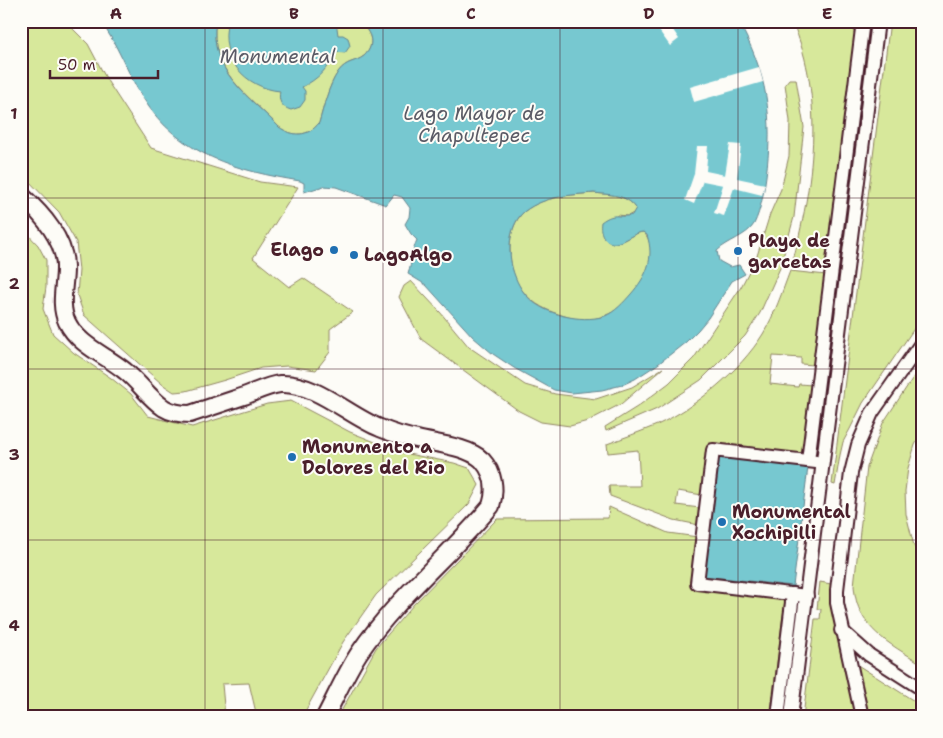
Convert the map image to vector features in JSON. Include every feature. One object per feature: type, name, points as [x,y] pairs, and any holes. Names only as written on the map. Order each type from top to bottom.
[{"type":"street","points":[[808,461],[863,21]]},
{"type":"street","points":[[792,717],[878,21]]},
{"type":"street","points":[[21,196],[52,229],[64,254],[63,309],[67,322],[77,336],[91,348],[126,371],[164,408],[177,414],[190,414],[279,384],[295,385],[316,393],[379,428],[416,439],[461,448],[481,459],[490,472],[494,491],[491,506],[374,633],[358,654],[325,717]]},
{"type":"street","points":[[862,717],[841,630],[836,590],[851,473],[858,444],[872,413],[922,342]]},
{"type":"street","points":[[807,596],[697,583],[713,450],[823,462]]},
{"type":"street","points":[[778,717],[793,594]]},
{"type":"street","points":[[841,630],[869,655],[922,689]]},
{"type":"green space","points":[[21,21],[65,21],[88,44],[108,82],[151,148],[260,182],[298,187],[253,258],[289,287],[303,278],[353,312],[330,329],[330,352],[316,370],[287,366],[261,368],[186,391],[174,392],[162,384],[84,315],[77,295],[79,270],[76,242],[59,212],[21,173]]},
{"type":"green space","name":"Monumental","points":[[216,21],[357,21],[368,32],[371,42],[364,56],[345,65],[338,72],[329,90],[319,123],[315,128],[305,133],[295,134],[279,127],[234,81],[218,54],[215,38]]},
{"type":"green space","points":[[792,21],[857,21],[826,269],[792,264],[806,204],[813,142],[809,81],[803,51]]},
{"type":"green space","points":[[890,21],[922,21],[922,317],[863,403],[843,442],[835,485],[832,484]]},
{"type":"green space","points":[[789,79],[796,79],[804,127],[794,217],[780,268],[760,313],[745,336],[701,380],[657,409],[606,431],[605,427],[637,407],[669,383],[694,358],[741,287],[757,256],[770,214],[781,189],[789,156],[790,121],[785,84]]},
{"type":"green space","points":[[594,193],[612,195],[632,203],[636,208],[635,212],[628,216],[617,215],[609,242],[622,241],[643,232],[649,240],[651,250],[650,261],[640,284],[619,308],[596,318],[575,318],[542,307],[524,293],[518,284],[511,262],[511,238],[513,228],[518,219],[532,206],[558,197]]},
{"type":"green space","points":[[21,227],[38,245],[46,260],[46,287],[43,309],[53,334],[74,353],[131,394],[148,416],[192,427],[267,404],[291,401],[350,432],[403,453],[454,463],[469,468],[479,485],[469,504],[376,595],[343,642],[302,717],[257,717],[249,683],[222,684],[225,717],[21,717]]},
{"type":"green space","points":[[790,271],[826,275],[814,365],[801,364],[801,358],[773,356],[770,384],[798,387],[799,384],[812,385],[803,454],[709,443],[702,495],[678,491],[676,505],[700,508],[699,525],[674,520],[610,496],[609,486],[640,486],[638,450],[608,453],[607,444],[657,425],[672,417],[702,398],[730,374],[763,334],[775,311]]},
{"type":"green space","points":[[411,281],[469,347],[525,385],[555,394],[596,399],[632,387],[663,368],[621,404],[588,421],[570,426],[541,422],[519,411],[421,339],[399,297],[404,286]]},
{"type":"green space","points":[[922,364],[922,432],[915,445],[908,468],[905,491],[906,514],[914,546],[922,560],[922,664],[887,641],[868,624],[856,601],[854,586],[867,467],[883,423]]},
{"type":"green space","points":[[609,507],[668,533],[698,537],[692,588],[785,600],[770,717],[338,717],[376,648],[414,604],[497,519],[608,518]]},
{"type":"green space","points":[[820,582],[831,584],[830,597],[833,616],[856,717],[803,717],[815,619],[820,619],[821,609],[817,609]]},
{"type":"green space","points":[[856,664],[922,706],[922,717],[868,717]]},
{"type":"water","name":"Lago Mayor de Chapultepec","points":[[100,21],[216,21],[215,38],[218,54],[224,68],[233,81],[279,127],[290,133],[300,134],[310,131],[319,123],[329,90],[338,72],[345,65],[364,56],[368,51],[371,42],[370,37],[362,24],[357,21],[738,21],[748,40],[762,77],[766,96],[769,134],[764,188],[754,224],[747,232],[717,251],[719,261],[730,267],[739,265],[745,274],[732,281],[708,318],[686,342],[635,379],[622,385],[602,390],[572,393],[554,390],[493,354],[473,337],[426,285],[408,274],[417,240],[405,224],[409,217],[410,208],[402,197],[394,195],[386,205],[336,187],[324,186],[304,192],[304,183],[300,181],[254,172],[211,157],[192,147],[157,118],[137,88]],"holes":[[[594,193],[623,198],[632,203],[636,208],[632,215],[614,216],[601,222],[601,232],[608,242],[613,243],[618,243],[643,232],[647,235],[649,244],[648,267],[636,288],[609,314],[590,319],[564,316],[537,305],[524,293],[519,286],[512,267],[510,241],[516,222],[525,211],[533,206],[550,199]]]},
{"type":"water","name":"Monumental","points":[[228,21],[336,21],[338,35],[348,38],[350,46],[345,53],[335,52],[322,73],[302,87],[305,91],[305,100],[300,107],[291,110],[281,103],[279,98],[280,91],[267,89],[256,84],[237,68],[227,47]]},
{"type":"water","points":[[719,456],[808,467],[793,586],[704,576]]},
{"type":"pier","points":[[652,21],[667,21],[679,39],[670,46]]},
{"type":"pier","points":[[759,67],[763,82],[694,102],[690,87]]},
{"type":"pier","points":[[730,144],[741,145],[737,178],[765,184],[762,195],[734,188],[724,216],[714,213],[723,185],[703,181],[694,204],[685,200],[694,174],[697,146],[708,146],[706,171],[725,175]]},
{"type":"place","name":"Elago","points":[[334,250]]},
{"type":"place","name":"Playa de garcetas","points":[[738,251]]},
{"type":"place","name":"LagoAlgo","points":[[354,255]]},
{"type":"place","name":"Monumento a Dolores del Rio","points":[[292,457]]},
{"type":"place","name":"Monumental Xochipilli","points":[[722,522]]}]
